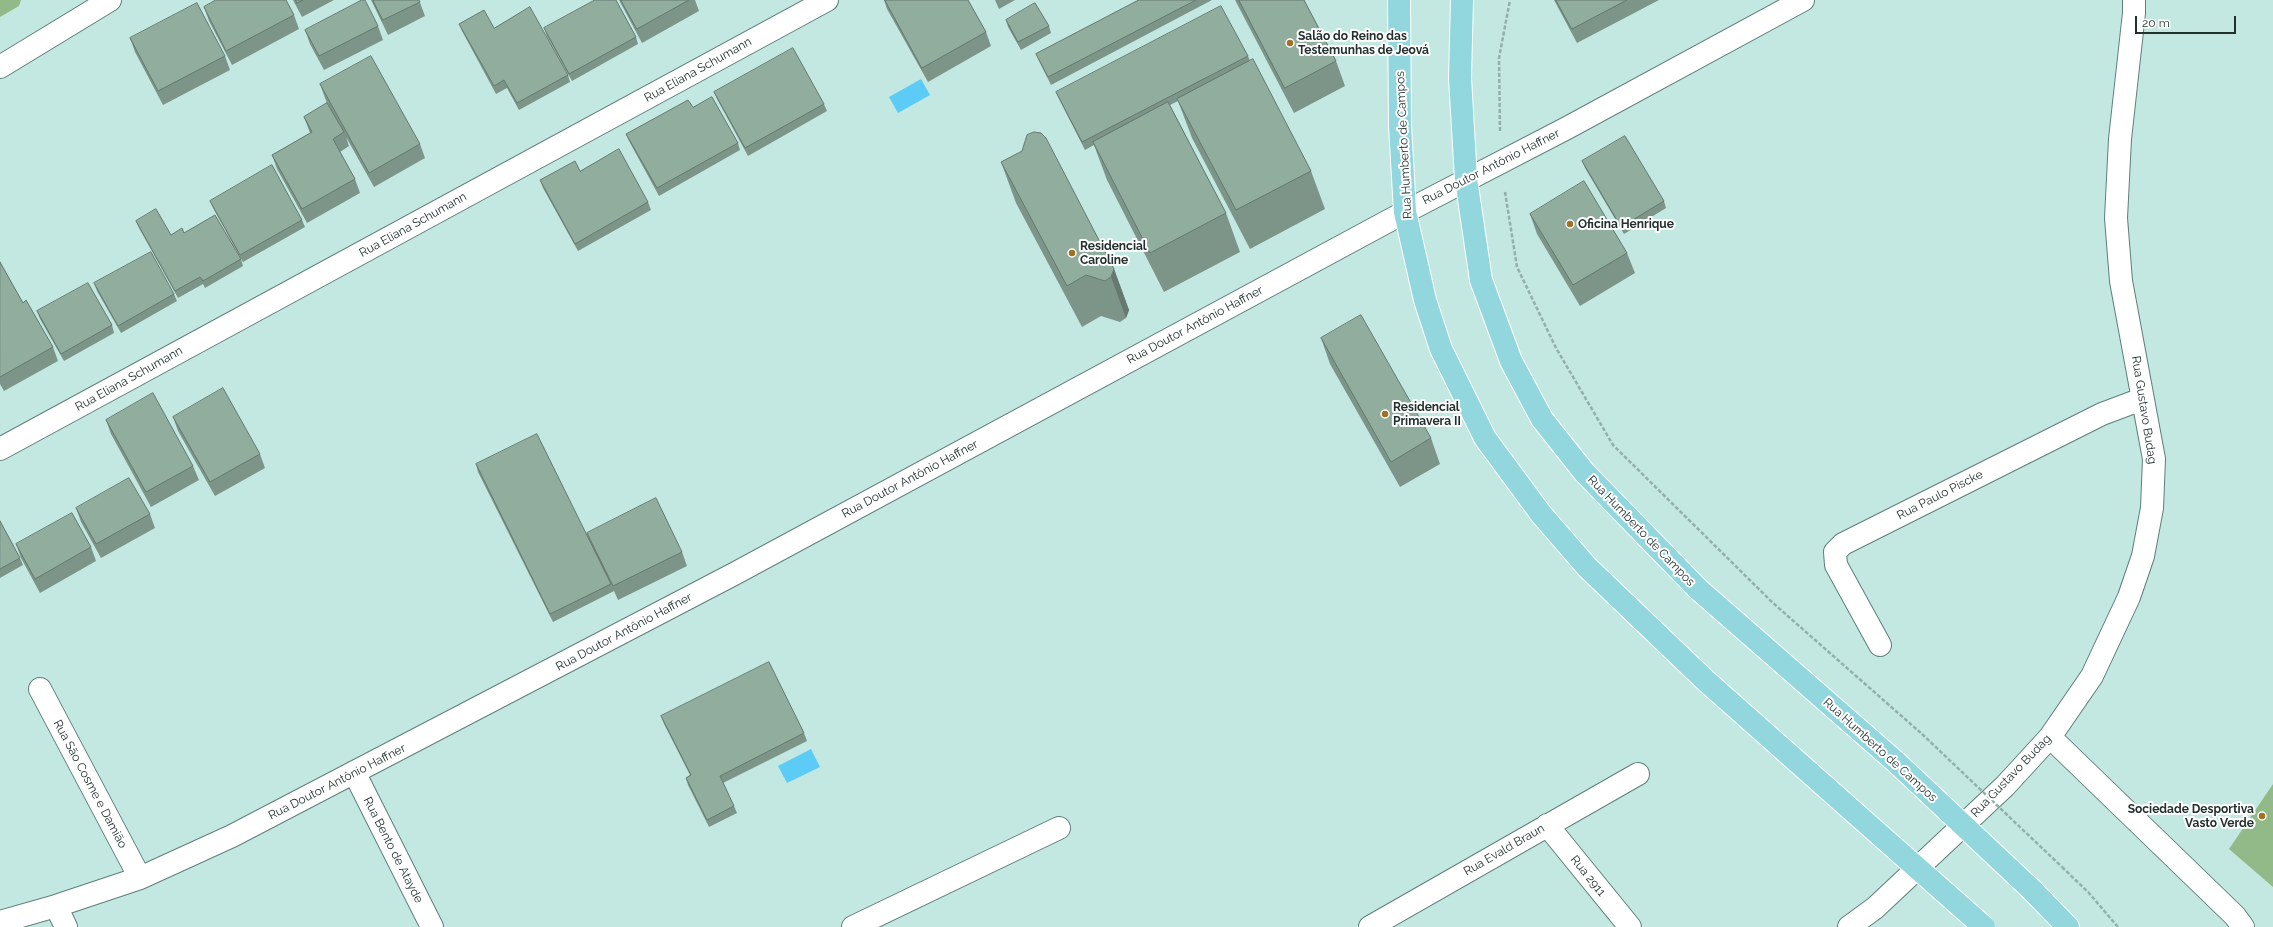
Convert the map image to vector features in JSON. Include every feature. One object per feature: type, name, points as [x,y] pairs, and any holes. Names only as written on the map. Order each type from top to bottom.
[{"type":"main road","name":"Rua Humberto de Campos","points":[[1399,0],[1400,125],[1405,212],[1425,300],[1441,349],[1485,438],[1541,514],[1587,567],[1683,659],[1984,927]]},
{"type":"main road","name":"Rua Humberto de Campos","points":[[1462,0],[1460,78],[1466,179],[1481,280],[1511,361],[1542,419],[1584,472],[1698,589],[1898,763],[2032,890],[2068,927]]},
{"type":"street","points":[[0,67],[110,0]]},
{"type":"street","name":"Rua Eliana Schumann","points":[[0,449],[826,0]]},
{"type":"street","name":"Rua Doutor Antônio Haffner","points":[[0,922],[56,906],[140,878],[232,836],[470,713],[741,570],[1466,179],[1567,128],[1803,0]]},
{"type":"street","name":"Rua Gustavo Budag","points":[[1849,927],[1874,908],[2005,786],[2050,737],[2092,676],[2129,597],[2143,556],[2152,508],[2154,459],[2121,281],[2116,218],[2120,139],[2134,13],[2134,0]]},
{"type":"street","name":"Rua Paulo Piscke","points":[[1880,645],[1836,565],[1835,552],[1843,544],[2102,414],[2142,399]]},
{"type":"street","name":"Rua São Cosme e Damião","points":[[40,689],[140,878]]},
{"type":"street","points":[[2050,737],[2235,916],[2243,927]]},
{"type":"street","name":"Rua Bento de Atayde","points":[[354,772],[432,927]]},
{"type":"street","name":"Rua Evald Braun","points":[[1370,927],[1638,774]]},
{"type":"street","name":"Rua 2911","points":[[1547,825],[1630,927]]},
{"type":"street","points":[[853,927],[1059,828]]},
{"type":"street","points":[[56,906],[66,927]]},
{"type":"path","points":[[1510,0],[1499,58],[1500,161],[1517,267],[1556,348],[1613,445],[1773,603],[1922,734],[2062,867],[2088,892],[2118,927]]},
{"type":"green space","points":[[0,0],[21,0],[19,6],[0,17]]},
{"type":"green space","name":"Sociedade Desportiva Vasto Verde","points":[[2273,784],[2273,887],[2229,849]]},
{"type":"water","points":[[921,79],[930,95],[898,113],[889,97]]},
{"type":"water","points":[[811,749],[820,767],[787,783],[778,766]]},
{"type":"building","points":[[216,0],[286,0],[294,15],[226,51],[204,7]]},
{"type":"building","points":[[296,0],[303,0],[297,3]]},
{"type":"building","points":[[362,0],[365,0],[378,26],[319,56],[305,30]]},
{"type":"building","points":[[373,0],[419,0],[420,2],[383,20]]},
{"type":"building","points":[[595,0],[616,0],[636,37],[569,74],[544,28]]},
{"type":"building","points":[[621,0],[689,0],[637,29]]},
{"type":"building","points":[[885,0],[968,0],[986,32],[922,68]]},
{"type":"building","points":[[1139,0],[1196,0],[1048,77],[1036,54]]},
{"type":"building","name":"Salão do Reino das Testemunhas de Jeová","points":[[1239,0],[1304,0],[1336,61],[1285,88]]},
{"type":"building","points":[[1556,0],[1627,0],[1572,29]]},
{"type":"building","points":[[197,3],[225,56],[158,91],[130,38]]},
{"type":"building","points":[[1035,3],[1049,26],[1018,42],[1006,20]]},
{"type":"building","points":[[1221,6],[1248,56],[1082,142],[1056,92]]},
{"type":"building","points":[[530,7],[568,75],[517,103],[504,80],[494,86],[459,24],[484,10],[494,28]]},
{"type":"building","points":[[793,48],[824,104],[745,148],[714,92]]},
{"type":"building","points":[[371,56],[420,144],[369,173],[320,84]]},
{"type":"building","points":[[1253,59],[1311,171],[1236,210],[1177,99]]},
{"type":"building","points":[[712,97],[738,143],[657,188],[626,134],[688,100],[693,107]]},
{"type":"building","points":[[1168,102],[1226,213],[1150,253],[1093,142]]},
{"type":"building","points":[[327,103],[344,132],[333,139],[355,179],[302,209],[272,155],[312,132],[304,117]]},
{"type":"building","name":"Residencial Caroline","points":[[1034,132],[1041,133],[1046,138],[1114,269],[1111,277],[1105,281],[1086,275],[1067,286],[1001,162],[1022,151],[1027,135]]},
{"type":"building","points":[[1625,136],[1664,201],[1621,227],[1582,161]]},
{"type":"building","points":[[619,149],[648,202],[575,244],[540,180],[575,161],[580,171]]},
{"type":"building","points":[[272,165],[302,220],[240,255],[210,201]]},
{"type":"building","points":[[1584,181],[1627,253],[1573,285],[1530,214]]},
{"type":"building","points":[[156,209],[171,235],[182,228],[184,233],[215,215],[241,259],[203,281],[200,277],[175,291],[136,221]]},
{"type":"building","points":[[151,252],[174,294],[118,326],[94,283]]},
{"type":"building","points":[[0,262],[23,303],[26,300],[53,347],[0,377]]},
{"type":"building","points":[[88,283],[112,325],[61,354],[37,311]]},
{"type":"building","name":"Residencial Primavera II","points":[[1361,315],[1431,438],[1391,462],[1321,338]]},
{"type":"building","points":[[223,388],[260,454],[210,482],[173,417]]},
{"type":"building","points":[[153,393],[193,466],[146,492],[106,420]]},
{"type":"building","points":[[537,434],[611,584],[550,614],[476,464]]},
{"type":"building","points":[[129,478],[150,514],[96,544],[76,508]]},
{"type":"building","points":[[656,498],[682,552],[613,586],[587,533]]},
{"type":"building","points":[[72,513],[91,547],[35,579],[16,544]]},
{"type":"building","points":[[0,521],[20,558],[0,569]]},
{"type":"building","points":[[769,662],[804,733],[720,776],[734,806],[707,820],[686,778],[691,775],[661,716]]},
{"type":"place","name":"Salão do Reino das Testemunhas de Jeová","points":[[1290,43]]},
{"type":"place","name":"Oficina Henrique","points":[[1570,224]]},
{"type":"place","name":"Residencial Caroline","points":[[1072,253]]},
{"type":"place","name":"Residencial Primavera II","points":[[1385,414]]},
{"type":"place","name":"Sociedade Desportiva Vasto Verde","points":[[2262,816]]}]
